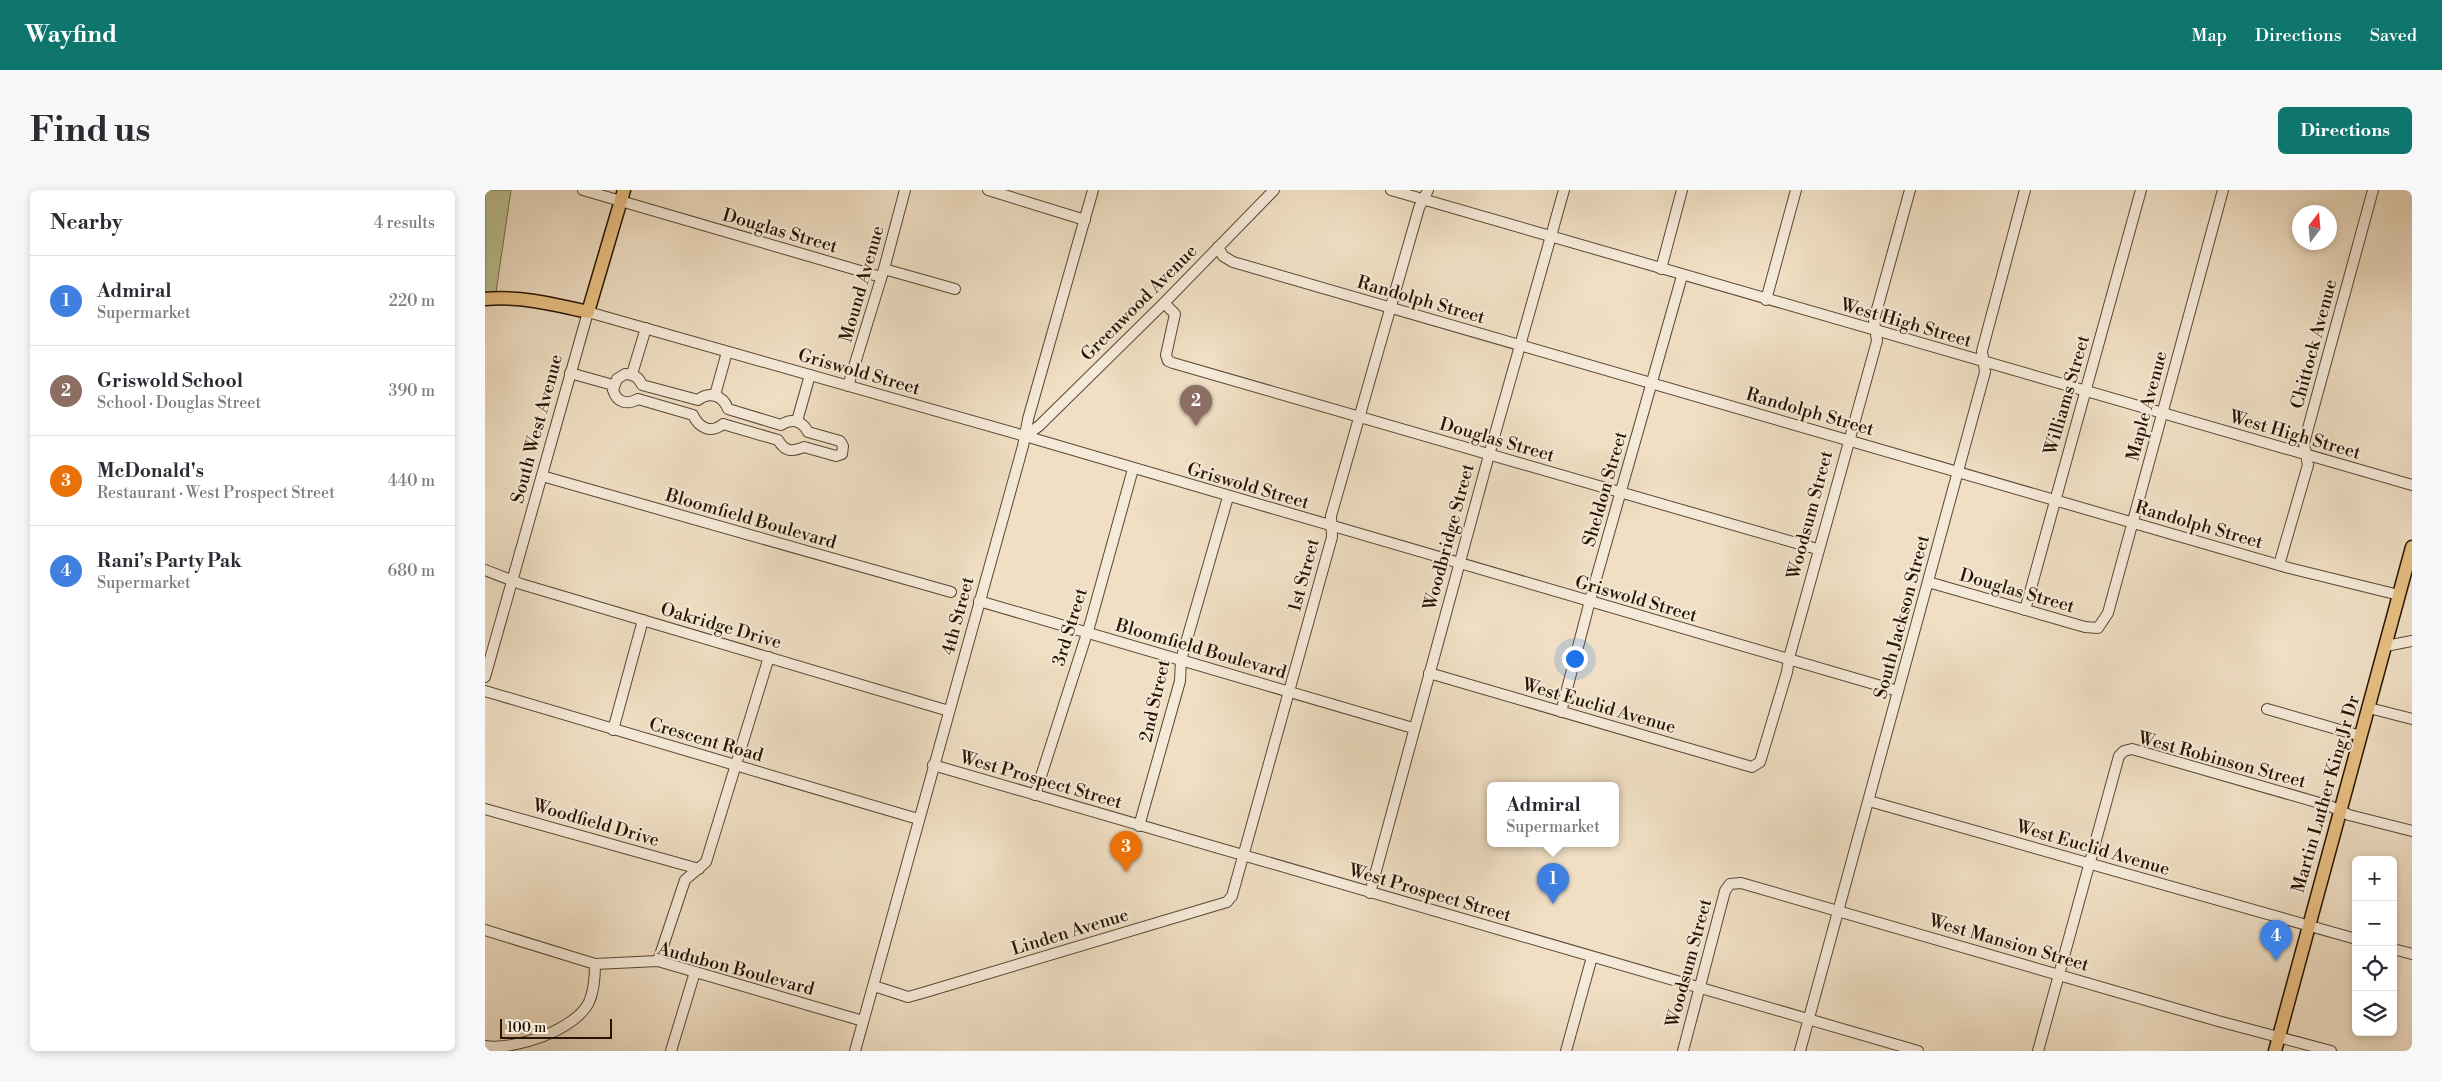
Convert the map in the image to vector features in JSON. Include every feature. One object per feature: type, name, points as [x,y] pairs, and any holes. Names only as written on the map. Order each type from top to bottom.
[{"type":"main road","name":"South West Avenue","points":[[587,312],[623,196]]},
{"type":"main road","points":[[485,299],[538,300],[587,312]]},
{"type":"main road","name":"Martin Luther King Jr Dr","points":[[2275,1051],[2307,926],[2369,708],[2412,547]]},
{"type":"street","name":"Douglas Street","points":[[583,190],[623,196],[883,273],[955,289]]},
{"type":"street","name":"Mound Avenue","points":[[848,386],[883,273],[905,190]]},
{"type":"street","points":[[988,190],[1085,220]]},
{"type":"street","name":"4th Street","points":[[855,1051],[1025,436],[1028,419],[1093,190]]},
{"type":"street","name":"Greenwood Avenue","points":[[1025,436],[1039,426],[1163,304],[1274,190]]},
{"type":"street","name":"West High Street","points":[[1391,190],[1426,195],[1551,237],[1682,276],[2412,485]]},
{"type":"street","name":"Woodbridge Street","points":[[1370,893],[1413,728],[1564,190]]},
{"type":"street","points":[[1661,269],[1682,190]]},
{"type":"street","points":[[1766,300],[1796,190]]},
{"type":"street","name":"Woodsum Street","points":[[1760,762],[1787,672],[1817,549],[1877,341],[1874,320],[1910,190]]},
{"type":"street","name":"South Jackson Street","points":[[1800,1051],[1985,372],[1982,362],[1982,351],[2025,190]]},
{"type":"street","name":"Williams Street","points":[[2025,610],[2141,190]]},
{"type":"street","name":"Maple Avenue","points":[[2098,628],[2107,613],[2133,523],[2223,190]]},
{"type":"street","name":"Chittock Avenue","points":[[2279,566],[2308,465],[2304,443],[2373,190]]},
{"type":"street","name":"1st Street","points":[[1244,855],[1332,537],[1331,516],[1390,308],[1426,195]]},
{"type":"street","name":"Randolph Street","points":[[1218,247],[1223,256],[1233,262],[2279,566],[2387,594],[2399,595]]},
{"type":"street","name":"Sheldon Street","points":[[1561,712],[1591,603],[1592,593],[1682,276]]},
{"type":"street","name":"Douglas Street","points":[[1163,304],[1175,314],[1166,355],[1168,361],[1817,549]]},
{"type":"street","name":"Griswold Street","points":[[587,312],[1025,436],[1229,498],[1899,691]]},
{"type":"street","name":"South West Avenue","points":[[485,677],[587,312]]},
{"type":"street","points":[[632,374],[646,328]]},
{"type":"street","points":[[715,395],[727,352]]},
{"type":"street","points":[[570,373],[613,385]]},
{"type":"street","points":[[632,374],[638,378],[642,385],[641,395],[632,403],[623,402],[614,395],[613,385],[620,376],[632,374]]},
{"type":"street","points":[[797,421],[810,375]]},
{"type":"street","points":[[642,385],[698,400]]},
{"type":"street","points":[[778,440],[723,424],[712,429],[705,429],[696,422],[693,415],[694,405],[698,400],[708,395],[715,395],[722,399],[728,409],[781,425]]},
{"type":"street","points":[[638,399],[693,415]]},
{"type":"street","points":[[723,424],[728,409]]},
{"type":"street","points":[[804,447],[808,439],[808,432],[803,424],[797,421],[790,421],[781,425],[778,430],[778,440],[782,447],[789,451],[804,447],[836,456],[842,454],[843,451],[840,441],[808,432]]},
{"type":"street","name":"3rd Street","points":[[1035,795],[1086,632],[1133,469]]},
{"type":"street","name":"Bloomfield Boulevard","points":[[542,476],[951,592]]},
{"type":"street","name":"2nd Street","points":[[1139,826],[1180,681],[1181,660],[1229,498]]},
{"type":"street","name":"Oakridge Drive","points":[[485,570],[513,581],[949,711]]},
{"type":"street","name":"Douglas Street","points":[[1928,582],[2085,628],[2098,628]]},
{"type":"street","name":"Bloomfield Boulevard","points":[[979,601],[1413,728]]},
{"type":"street","points":[[613,730],[643,620]]},
{"type":"street","points":[[2385,646],[2412,641]]},
{"type":"street","points":[[659,961],[685,880],[706,862],[728,785],[737,766],[769,657]]},
{"type":"street","name":"West Euclid Avenue","points":[[1429,673],[1752,767],[1760,762]]},
{"type":"street","name":"Crescent Road","points":[[485,691],[918,820]]},
{"type":"street","points":[[2369,708],[2412,720]]},
{"type":"street","points":[[2267,709],[2361,736]]},
{"type":"street","name":"West Robinson Street","points":[[2090,864],[2119,756],[2124,751],[2132,749],[2412,831]]},
{"type":"street","name":"West Prospect Street","points":[[933,765],[1918,1051]]},
{"type":"street","name":"West Euclid Avenue","points":[[1869,801],[2352,938]]},
{"type":"street","name":"Woodfield Drive","points":[[485,809],[699,869]]},
{"type":"street","name":"Linden Avenue","points":[[874,986],[908,997],[1227,902],[1232,896],[1244,855]]},
{"type":"street","points":[[2038,1051],[2090,864]]},
{"type":"street","name":"West Mansion Street","points":[[1730,884],[1741,883],[2278,1038],[2331,1051]]},
{"type":"street","name":"Woodsum Street","points":[[1683,1051],[1725,891],[1730,884]]},
{"type":"street","name":"Audubon Boulevard","points":[[485,930],[595,964],[659,961],[863,1021]]},
{"type":"street","points":[[2397,950],[2412,954]]},
{"type":"street","points":[[1566,1051],[1592,957]]},
{"type":"street","points":[[488,1048],[517,1045],[547,1036],[575,1017],[589,1004],[593,990],[595,964]]},
{"type":"street","points":[[671,1051],[695,972]]},
{"type":"green space","points":[[485,190],[511,190],[496,292],[485,292]]},
{"type":"place","name":"Griswold School","points":[[1196,426]]},
{"type":"place","name":"McDonald's","points":[[1126,872]]},
{"type":"place","name":"Admiral","points":[[1553,904]]},
{"type":"place","name":"Rani's Party Pak","points":[[2276,961]]}]
